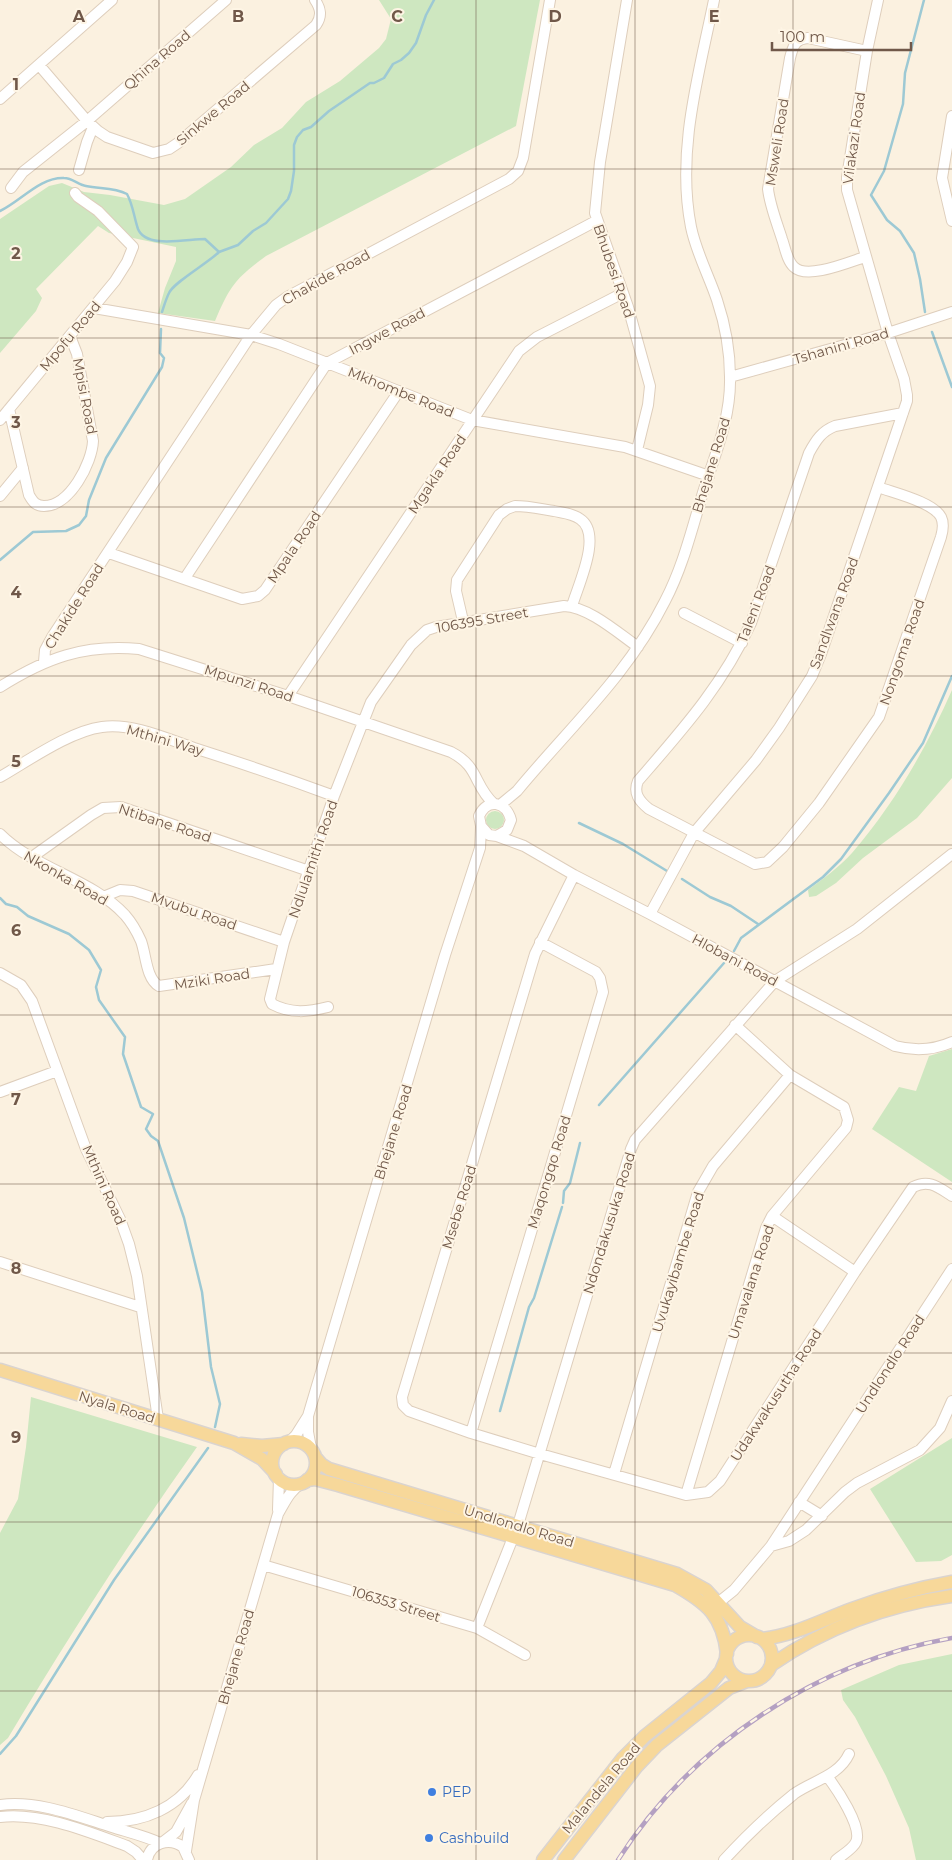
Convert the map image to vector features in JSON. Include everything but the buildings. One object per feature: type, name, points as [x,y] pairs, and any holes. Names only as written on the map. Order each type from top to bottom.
[{"type":"main road","name":"Nyala Road","points":[[0,1370],[234,1444],[262,1459],[278,1476]]},
{"type":"main road","points":[[299,1441],[313,1453],[314,1472],[305,1482],[290,1484],[278,1476],[273,1463],[273,1457],[287,1443],[299,1441]]},
{"type":"main road","name":"Nyala Road","points":[[234,1444],[262,1446],[287,1443]]},
{"type":"main road","name":"Undlondlo Road","points":[[313,1453],[320,1464],[330,1469],[677,1574],[706,1590],[715,1606],[726,1657]]},
{"type":"main road","name":"Undlondlo Road","points":[[305,1482],[315,1479],[331,1483],[675,1585],[715,1606],[740,1627],[760,1638]]},
{"type":"main road","points":[[760,1638],[770,1648],[771,1665],[764,1676],[753,1681],[742,1680],[729,1670],[726,1657],[731,1645],[738,1638],[747,1635],[760,1638],[788,1635],[852,1609],[899,1593],[952,1582]]},
{"type":"main road","points":[[771,1665],[810,1641],[862,1618],[952,1596]]},
{"type":"main road","name":"Malandela Road","points":[[543,1860],[623,1758],[646,1736],[711,1683],[721,1671],[726,1657]]},
{"type":"main road","name":"Malandela Road","points":[[564,1860],[637,1766],[657,1745],[729,1688],[747,1681]]},
{"type":"street","points":[[0,98],[112,0]]},
{"type":"street","name":"Qhina Road","points":[[11,188],[24,172],[90,124],[226,0]]},
{"type":"street","name":"Sinkwe Road","points":[[39,65],[90,124],[107,137],[146,152],[161,152],[178,143],[316,25],[319,20],[320,11],[315,0]]},
{"type":"street","name":"Chakide Road","points":[[44,662],[45,650],[52,637],[251,335],[276,306],[288,297],[509,179],[518,171],[524,158],[550,0]]},
{"type":"street","name":"Bhubesi Road","points":[[627,0],[595,203],[596,221],[623,293],[650,386],[648,405],[637,450]]},
{"type":"street","name":"Bhejane Road","points":[[497,804],[517,791],[605,691],[638,647],[658,614],[674,580],[721,441],[727,410],[730,377],[724,328],[718,302],[692,230],[686,192],[686,156],[689,130],[714,0]]},
{"type":"street","name":"Vilakazi Road","points":[[878,0],[867,51],[847,184],[849,200],[888,333]]},
{"type":"street","name":"Msweli Road","points":[[865,257],[812,272],[799,271],[793,267],[770,203],[768,190],[794,44],[800,39],[808,38],[867,51]]},
{"type":"street","points":[[952,116],[942,178],[952,220]]},
{"type":"street","points":[[79,170],[90,124]]},
{"type":"street","name":"Mpofu Road","points":[[0,420],[94,308],[121,272],[133,247],[98,211],[75,193]]},
{"type":"street","name":"Ingwe Road","points":[[185,578],[326,363],[596,221]]},
{"type":"street","name":"Mgakla Road","points":[[288,696],[512,361],[524,347],[537,337],[623,293]]},
{"type":"street","name":"Mkhombe Road","points":[[94,308],[251,335],[279,344],[472,420],[637,450],[709,476]]},
{"type":"street","name":"Tshanini Road","points":[[730,377],[888,333],[952,312]]},
{"type":"street","name":"Sandlwana Road","points":[[650,914],[694,833],[756,760],[779,728],[812,676],[819,659],[907,401],[906,388],[888,333]]},
{"type":"street","name":"Mpisi Road","points":[[9,408],[33,502],[47,506],[65,499],[93,451],[92,426],[77,354],[70,336]]},
{"type":"street","name":"Mpala Road","points":[[109,552],[242,599],[258,596],[266,590],[399,391]]},
{"type":"street","name":"Taleni Road","points":[[694,833],[644,806],[637,797],[636,786],[638,780],[707,699],[742,643],[751,624],[809,452],[817,440],[825,431],[835,426],[903,413]]},
{"type":"street","points":[[0,496],[23,468]]},
{"type":"street","name":"Nongoma Road","points":[[694,833],[755,864],[767,862],[783,847],[819,803],[878,717],[891,685],[943,528],[941,517],[932,508],[878,488]]},
{"type":"street","points":[[463,621],[456,591],[459,576],[499,515],[515,506],[568,514],[579,518],[587,525],[590,533],[590,550],[572,606],[588,614],[638,647]]},
{"type":"street","name":"106395 Street","points":[[363,722],[377,692],[420,635],[436,627],[463,621],[554,606],[572,606]]},
{"type":"street","points":[[684,613],[742,643]]},
{"type":"street","name":"Mpunzi Road","points":[[0,687],[44,662],[98,648],[119,647],[139,649],[288,696],[442,749],[462,758],[470,766],[481,789],[497,804]]},
{"type":"street","name":"Ndlulamithi Road","points":[[328,1007],[302,1012],[278,1007],[272,1004],[270,999],[284,942],[310,871],[334,796],[363,722]]},
{"type":"street","name":"Mthini Way","points":[[0,777],[75,736],[101,727],[115,726],[139,730],[274,774],[334,796]]},
{"type":"street","name":"Mpunzi Road","points":[[481,789],[481,813]]},
{"type":"street","name":"Bhejane Road","points":[[510,816],[517,791]]},
{"type":"street","points":[[510,816],[507,830],[495,836],[486,833],[479,820],[481,813],[486,807],[497,804],[510,816],[514,831],[524,846]]},
{"type":"street","name":"Ntibane Road","points":[[32,857],[91,814],[103,808],[121,807],[310,871]]},
{"type":"street","name":"Bhejane Road","points":[[287,1443],[296,1436],[308,1416],[445,955],[480,848],[481,826]]},
{"type":"street","name":"Nkonka Road","points":[[0,834],[16,848],[103,897],[120,910],[132,925],[141,941],[152,979]]},
{"type":"street","name":"Bhejane Road","points":[[480,848],[495,836]]},
{"type":"street","name":"Hlobani Road","points":[[495,836],[524,846],[574,875],[895,1046],[915,1050],[942,1046],[952,1042]]},
{"type":"street","name":"Ndondakusuka Road","points":[[477,1628],[518,1525],[631,1149],[641,1131],[775,981],[857,929],[952,854]]},
{"type":"street","name":"Msebe Road","points":[[540,1454],[409,1412],[403,1405],[402,1397],[540,942],[574,875]]},
{"type":"street","name":"Mvubu Road","points":[[103,897],[120,890],[133,891],[284,942]]},
{"type":"street","name":"Maqongqo Road","points":[[470,1433],[603,992],[600,978],[596,972],[540,942]]},
{"type":"street","name":"Mziki Road","points":[[152,979],[156,985],[163,987],[276,969]]},
{"type":"street","name":"Mthini Road","points":[[0,973],[21,985],[28,994],[86,1149],[120,1219],[129,1244],[137,1276],[140,1307],[158,1420]]},
{"type":"street","name":"Umavalana Road","points":[[686,1495],[766,1228],[772,1216],[846,1128],[848,1120],[844,1107],[790,1075],[735,1025]]},
{"type":"street","points":[[0,1092],[58,1071]]},
{"type":"street","name":"Uvukayibambe Road","points":[[614,1474],[698,1192],[713,1166],[790,1075]]},
{"type":"street","name":"Udakwakusutha Road","points":[[540,1454],[686,1495],[708,1492],[720,1481],[855,1272],[913,1187],[925,1183],[933,1184],[952,1196]]},
{"type":"street","points":[[772,1216],[855,1272]]},
{"type":"street","points":[[0,1262],[140,1307]]},
{"type":"street","name":"Undlondlo Road","points":[[715,1606],[734,1590],[771,1546],[952,1269]]},
{"type":"street","points":[[771,1546],[789,1541],[806,1530],[845,1492],[857,1483],[920,1450],[940,1428],[952,1401]]},
{"type":"street","name":"Bhejane Road","points":[[308,1416],[308,1432],[313,1453]]},
{"type":"street","name":"Bhejane Road","points":[[278,1476],[278,1514]]},
{"type":"street","name":"Bhejane Road","points":[[188,1855],[194,1800],[278,1514],[290,1493],[305,1482]]},
{"type":"street","points":[[799,1502],[822,1516]]},
{"type":"street","name":"106353 Street","points":[[263,1565],[477,1628],[525,1655]]},
{"type":"street","points":[[724,1860],[750,1832],[807,1785],[826,1776],[846,1762],[850,1754]]},
{"type":"street","points":[[91,1821],[119,1822],[139,1818],[165,1809],[173,1804],[193,1782],[206,1760]]},
{"type":"street","points":[[826,1776],[836,1788],[845,1804],[855,1824],[858,1836],[856,1844],[836,1860]]},
{"type":"street","name":"Bhejane Road","points":[[145,1860],[152,1849],[176,1832],[194,1800]]},
{"type":"street","points":[[0,1805],[33,1805],[162,1843],[174,1842],[188,1855]]},
{"type":"street","points":[[0,1817],[37,1818],[127,1846],[145,1860]]},
{"type":"green space","points":[[379,0],[540,0],[516,126],[266,256],[234,284],[215,321],[158,313],[165,288],[176,261],[176,247],[109,233],[98,226],[36,289],[42,298],[36,311],[0,353],[0,219],[49,186],[62,183],[84,192],[164,205],[185,199],[231,167],[254,145],[282,128],[306,102],[340,81],[379,48],[386,39],[391,19]]},
{"type":"green space","points":[[952,690],[952,778],[917,818],[863,858],[836,883],[816,896],[809,897],[808,890],[831,873],[852,853],[882,815],[920,755]]},
{"type":"green space","points":[[495,811],[501,814],[504,820],[501,826],[495,829],[489,826],[486,820],[489,814]]},
{"type":"green space","points":[[952,1049],[952,1182],[872,1129],[899,1087],[916,1091],[929,1056]]},
{"type":"green space","points":[[31,1397],[197,1447],[147,1518],[8,1738],[0,1745],[0,1533],[18,1499]]},
{"type":"green space","points":[[952,1438],[952,1555],[941,1561],[916,1562],[870,1489]]},
{"type":"green space","points":[[952,1654],[952,1860],[916,1860],[909,1828],[886,1776],[855,1717],[843,1700],[841,1690],[899,1665]]},
{"type":"waterway","points":[[0,211],[47,181],[67,178],[83,185],[112,189],[127,194],[138,229],[142,235],[149,239],[168,242],[205,239],[219,252],[238,245],[253,231],[266,223],[288,199],[294,171],[294,145],[297,137],[303,130],[311,127],[329,111],[370,83],[384,78],[393,64],[409,53],[416,43],[426,15],[434,0]]},
{"type":"waterway","points":[[924,0],[905,73],[903,104],[884,171],[871,195],[887,220],[900,231],[914,253],[925,312]]},
{"type":"waterway","points":[[162,312],[172,289],[219,252]]},
{"type":"waterway","points":[[0,560],[33,532],[66,531],[79,525],[86,516],[89,500],[106,458],[162,367],[164,358],[160,353],[161,329]]},
{"type":"waterway","points":[[932,332],[952,387]]},
{"type":"waterway","points":[[734,951],[741,938],[823,877],[841,859],[923,743],[952,676]]},
{"type":"waterway","points":[[579,823],[623,844],[667,871]]},
{"type":"waterway","points":[[682,879],[710,897],[731,906],[758,924]]},
{"type":"waterway","points":[[0,898],[6,904],[17,907],[28,916],[69,934],[89,950],[101,970],[96,987],[99,1000],[125,1037],[123,1054],[141,1107],[153,1114],[146,1129],[158,1141],[184,1218],[202,1292],[211,1367],[220,1404],[215,1427]]},
{"type":"waterway","points":[[599,1105],[724,963]]},
{"type":"waterway","points":[[563,1203],[564,1191],[570,1183],[580,1143]]},
{"type":"waterway","points":[[500,1411],[529,1307],[534,1298],[562,1207]]},
{"type":"waterway","points":[[0,1754],[16,1736],[114,1580],[208,1448]]},
{"type":"railway","points":[[618,1860],[648,1818],[682,1780],[721,1745],[762,1714],[807,1688],[853,1666],[902,1650],[952,1638]]},
{"type":"place","name":"PEP","points":[[432,1792]]},
{"type":"place","name":"Cashbuild","points":[[429,1838]]}]
